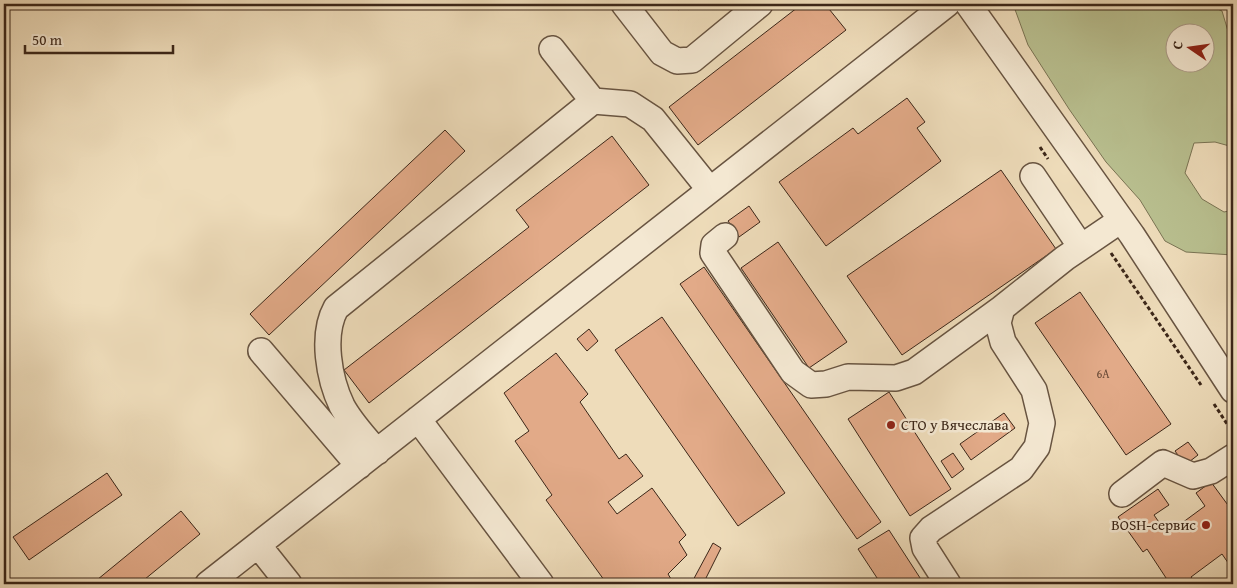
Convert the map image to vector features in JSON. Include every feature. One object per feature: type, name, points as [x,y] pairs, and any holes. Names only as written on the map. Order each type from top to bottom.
[{"type":"street","points":[[624,4],[662,53],[676,61],[692,60],[760,4]]},
{"type":"street","points":[[208,584],[710,190],[951,4],[1121,220],[1233,390]]},
{"type":"street","points":[[552,49],[593,101]]},
{"type":"street","points":[[368,459],[342,404],[332,375],[328,340],[330,320],[336,308],[593,101],[630,104],[653,119],[710,190]]},
{"type":"street","points":[[1033,176],[1081,247]]},
{"type":"street","points":[[725,236],[714,245],[713,253],[792,372],[811,385],[826,384],[848,377],[896,378],[914,372],[1081,247],[1121,220]]},
{"type":"street","points":[[948,584],[925,548],[924,538],[931,529],[1021,469],[1037,447],[1042,423],[1034,390],[1004,342],[998,323],[1002,308]]},
{"type":"street","points":[[262,351],[368,459]]},
{"type":"street","points":[[418,419],[541,584]]},
{"type":"street","points":[[1122,494],[1164,463],[1193,476],[1231,464]]},
{"type":"street","points":[[258,545],[289,584]]},
{"type":"green space","points":[[1013,4],[1207,4],[1222,11],[1233,48],[1233,147],[1215,142],[1194,143],[1185,173],[1202,199],[1224,212],[1233,210],[1233,255],[1186,252],[1165,241],[1140,200],[1106,162],[1028,45]]},
{"type":"building","points":[[673,4],[687,4],[678,10]]},
{"type":"building","points":[[802,4],[825,4],[846,30],[698,145],[669,107]]},
{"type":"building","points":[[907,98],[925,122],[917,128],[941,161],[826,246],[779,182],[853,128],[858,134]]},
{"type":"building","points":[[445,130],[465,151],[269,335],[250,314]]},
{"type":"building","points":[[612,136],[649,185],[369,403],[344,370],[529,227],[516,210]]},
{"type":"building","points":[[1001,170],[1056,249],[902,355],[847,276]]},
{"type":"building","points":[[749,206],[760,222],[739,237],[728,221]]},
{"type":"building","points":[[778,242],[847,342],[809,368],[741,268]]},
{"type":"building","points":[[704,267],[881,522],[857,539],[680,284]]},
{"type":"building","points":[[1080,292],[1171,424],[1126,455],[1035,323]]},
{"type":"building","points":[[662,317],[785,493],[738,526],[615,350]]},
{"type":"building","points":[[589,329],[598,341],[587,351],[577,339]]},
{"type":"building","points":[[556,353],[588,394],[580,402],[619,459],[626,454],[643,476],[608,502],[617,514],[652,488],[686,535],[679,542],[687,555],[668,574],[674,584],[607,584],[546,500],[552,495],[515,441],[529,431],[504,393]]},
{"type":"building","points":[[889,392],[951,489],[910,516],[848,419]]},
{"type":"building","points":[[1004,413],[1015,428],[971,460],[960,444]]},
{"type":"building","points":[[1188,442],[1198,455],[1185,465],[1175,451]]},
{"type":"building","points":[[953,453],[964,469],[952,478],[941,461]]},
{"type":"building","points":[[107,473],[122,495],[29,560],[13,537]]},
{"type":"building","name":"BOSH-сервис","points":[[1211,482],[1233,512],[1233,570],[1222,554],[1191,577],[1196,584],[1170,584],[1147,549],[1143,552],[1118,517],[1158,489],[1169,505],[1154,515],[1167,534],[1205,506],[1196,493]]},
{"type":"building","points":[[181,511],[200,534],[139,584],[92,584]]},
{"type":"building","points":[[889,530],[924,584],[881,584],[858,549]]},
{"type":"building","points":[[713,543],[721,548],[703,584],[691,584]]},
{"type":"place","name":"СТО у Вячеслава","points":[[891,425]]},
{"type":"place","name":"BOSH-сервис","points":[[1206,525]]}]
